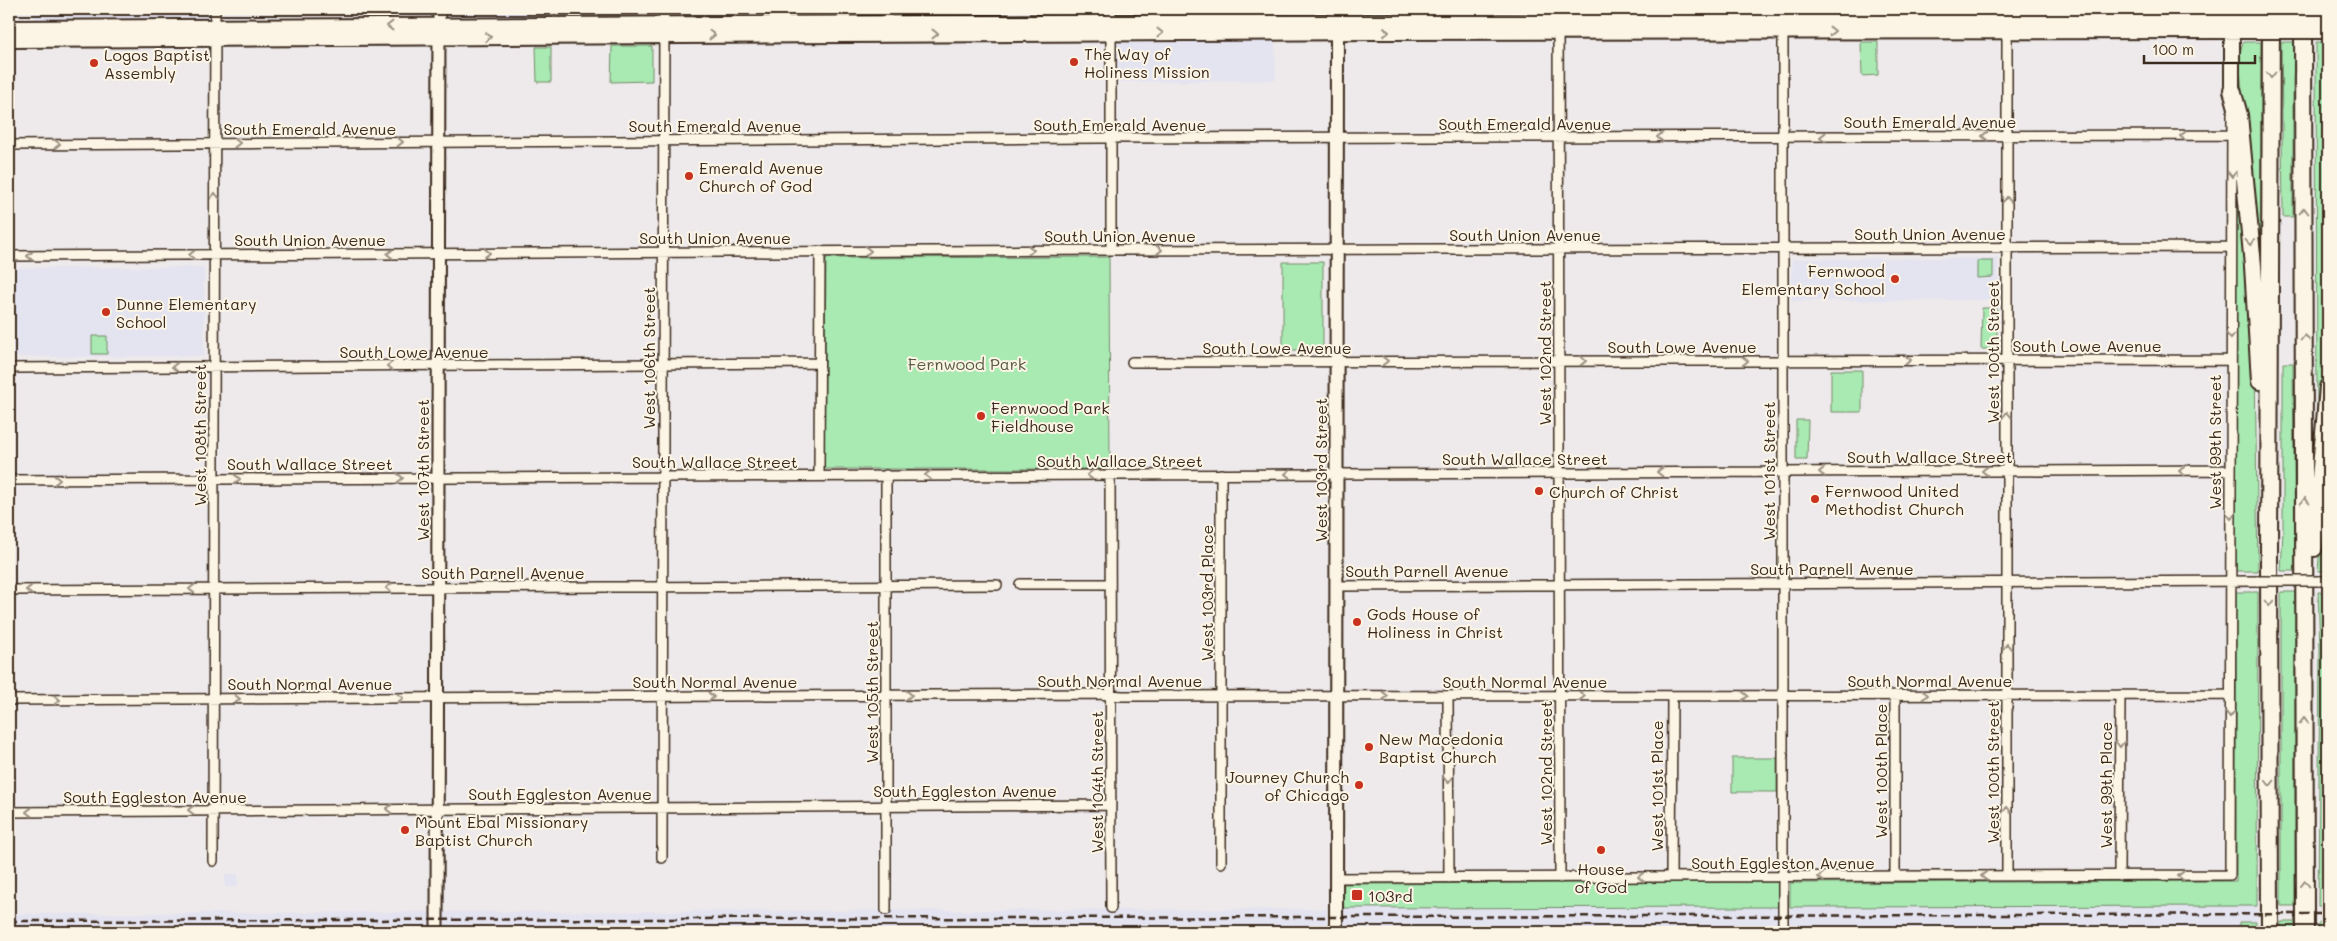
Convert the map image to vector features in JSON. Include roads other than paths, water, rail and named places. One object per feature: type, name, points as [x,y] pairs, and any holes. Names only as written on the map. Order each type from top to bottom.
[{"type":"highway","points":[[2263,19],[2269,554],[2270,932]]},
{"type":"highway","points":[[2305,932],[2305,655],[2318,21]]},
{"type":"highway","points":[[2232,90],[2239,115],[2252,266],[2260,371],[2261,466],[2269,554]]},
{"type":"highway","points":[[2305,655],[2328,387]]},
{"type":"main road","points":[[9,40],[214,33],[664,30],[887,22],[2007,19],[2263,19],[2318,21]]},
{"type":"main road","name":"West 99th Street","points":[[2232,19],[2232,90]]},
{"type":"main road","name":"West 103rd Street","points":[[1336,932],[1337,20]]},
{"type":"main road","points":[[9,28],[214,33]]},
{"type":"street","name":"West 108th Street","points":[[213,861],[215,9]]},
{"type":"street","name":"West 107th Street","points":[[437,932],[439,9]]},
{"type":"street","name":"West 106th Street","points":[[662,858],[664,9]]},
{"type":"street","name":"West 100th Street","points":[[2007,19],[2007,876]]},
{"type":"street","name":"West 102nd Street","points":[[1558,20],[1560,878]]},
{"type":"street","name":"West 101st Street","points":[[1783,20],[1784,932]]},
{"type":"street","points":[[1111,21],[1111,250]]},
{"type":"street","name":"West 99th Street","points":[[2230,875],[2232,90]]},
{"type":"street","name":"South Emerald Avenue","points":[[9,144],[1110,138],[2232,136]]},
{"type":"street","name":"South Union Avenue","points":[[9,256],[820,251],[2231,247]]},
{"type":"street","points":[[819,475],[820,251]]},
{"type":"street","name":"South Lowe Avenue","points":[[1132,362],[2231,360]]},
{"type":"street","name":"South Lowe Avenue","points":[[9,368],[819,363]]},
{"type":"street","name":"South Wallace Street","points":[[9,480],[2231,470]]},
{"type":"street","name":"West 103rd Place","points":[[1221,474],[1221,862]]},
{"type":"street","name":"West 105th Street","points":[[886,475],[886,910]]},
{"type":"street","name":"West 104th Street","points":[[1110,475],[1111,908]]},
{"type":"street","name":"South Parnell Avenue","points":[[1336,586],[2328,581]]},
{"type":"street","points":[[1020,584],[1110,584]]},
{"type":"street","name":"South Parnell Avenue","points":[[9,590],[997,585]]},
{"type":"street","name":"South Normal Avenue","points":[[9,700],[886,695],[2230,695]]},
{"type":"street","name":"West 100th Place","points":[[1895,695],[1895,876]]},
{"type":"street","name":"West 99th Place","points":[[2120,695],[2120,876]]},
{"type":"street","points":[[1448,696],[1449,878]]},
{"type":"street","name":"West 101st Place","points":[[1671,877],[1672,696]]},
{"type":"street","name":"South Eggleston Avenue","points":[[9,812],[1111,804]]},
{"type":"street","name":"South Eggleston Avenue","points":[[1336,878],[2230,875]]},
{"type":"railway","points":[[9,921],[2328,914]]},
{"type":"place","name":"The Way of Holiness Mission","points":[[1074,62]]},
{"type":"place","name":"Logos Baptist Assembly","points":[[94,63]]},
{"type":"place","name":"Emerald Avenue Church of God","points":[[689,176]]},
{"type":"place","name":"Fernwood Elementary School","points":[[1895,279]]},
{"type":"place","name":"Dunne Elementary School","points":[[106,312]]},
{"type":"place","name":"Fernwood Park Fieldhouse","points":[[981,416]]},
{"type":"place","name":"Church of Christ","points":[[1539,491]]},
{"type":"place","name":"Fernwood United Methodist Church","points":[[1815,499]]},
{"type":"place","name":"Gods House of Holiness in Christ","points":[[1357,622]]},
{"type":"place","name":"New Macedonia Baptist Church","points":[[1369,747]]},
{"type":"place","name":"Journey Church of Chicago","points":[[1359,785]]},
{"type":"place","name":"Mount Ebal Missionary Baptist Church","points":[[405,830]]},
{"type":"place","name":"House of God","points":[[1601,850]]},
{"type":"place","name":"103rd","points":[[1357,895]]},
{"type":"park label","name":"Fernwood Park","points":[[967,363]]}]
